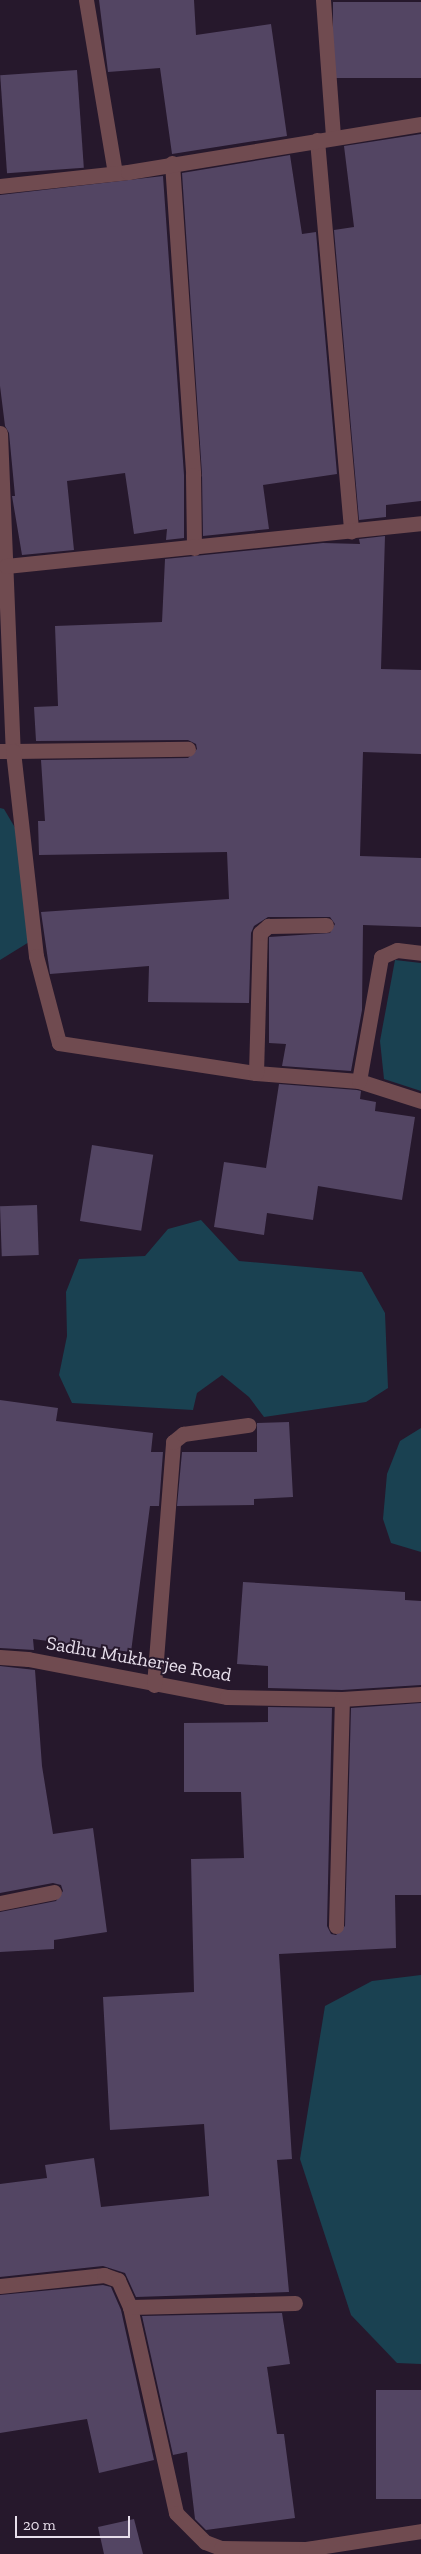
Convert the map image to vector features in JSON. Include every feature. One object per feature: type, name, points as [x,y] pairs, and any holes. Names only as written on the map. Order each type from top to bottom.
[{"type":"street","points":[[86,0],[115,173]]},
{"type":"street","points":[[323,0],[333,137]]},
{"type":"street","points":[[0,186],[115,173],[421,124]]},
{"type":"street","points":[[318,140],[351,532]]},
{"type":"street","points":[[172,163],[193,475],[194,548]]},
{"type":"street","points":[[0,433],[6,566],[7,751],[36,956],[59,1042],[256,1073],[359,1081],[421,1101]]},
{"type":"street","points":[[6,566],[351,532],[421,523]]},
{"type":"street","points":[[7,751],[188,749]]},
{"type":"street","points":[[256,1073],[260,933],[268,926],[326,925]]},
{"type":"street","points":[[359,1081],[382,957],[397,950],[421,953]]},
{"type":"street","points":[[154,1686],[173,1442],[183,1434],[248,1425]]},
{"type":"street","name":"Sadhu Mukherjee Road","points":[[0,1658],[28,1659],[154,1686],[227,1697],[342,1698],[421,1694]]},
{"type":"street","points":[[336,1926],[342,1698]]},
{"type":"street","points":[[0,1903],[54,1892]]},
{"type":"street","points":[[0,2286],[104,2275],[118,2280],[130,2307],[176,2513],[205,2542],[221,2548],[264,2551],[306,2549],[421,2531]]},
{"type":"street","points":[[130,2307],[295,2303]]},
{"type":"water","points":[[0,808],[4,809],[20,836],[34,939],[0,960]]},
{"type":"water","points":[[395,960],[421,963],[421,1091],[384,1079],[380,1041]]},
{"type":"water","points":[[201,1220],[239,1261],[362,1272],[385,1313],[388,1388],[366,1402],[264,1417],[249,1397],[222,1375],[197,1393],[193,1410],[72,1403],[59,1375],[67,1336],[66,1292],[79,1259],[145,1256],[168,1229]]},
{"type":"water","points":[[421,1428],[421,1552],[391,1543],[383,1519],[387,1474],[400,1441]]},
{"type":"water","points":[[421,1975],[421,2364],[397,2363],[351,2315],[300,2159],[325,2006],[372,1981]]},
{"type":"building","points":[[99,0],[194,0],[196,35],[271,24],[287,136],[172,154],[160,68],[108,72]]},
{"type":"building","points":[[333,2],[421,2],[421,78],[333,78]]},
{"type":"building","points":[[77,70],[84,168],[7,173],[0,75]]},
{"type":"building","points":[[421,134],[421,501],[386,505],[386,517],[359,520],[334,230],[354,227],[344,146]]},
{"type":"building","points":[[290,155],[302,234],[316,232],[337,474],[263,485],[269,529],[203,536],[202,474],[182,173]]},
{"type":"building","points":[[163,176],[184,475],[184,538],[166,540],[167,529],[134,534],[125,473],[67,481],[74,550],[22,555],[12,496],[15,496],[9,433],[5,426],[0,386],[0,195]]},
{"type":"building","points":[[385,536],[381,669],[421,670],[421,754],[363,752],[360,856],[421,858],[421,927],[363,925],[362,1010],[351,1071],[282,1066],[286,1044],[269,1043],[269,937],[330,933],[335,924],[330,917],[268,917],[254,926],[251,933],[249,1003],[148,1002],[149,966],[50,974],[41,912],[229,899],[227,852],[39,855],[38,821],[45,821],[41,760],[188,758],[197,749],[196,744],[188,740],[36,741],[34,707],[58,706],[55,626],[162,622],[165,559],[323,543],[360,544],[359,539]]},
{"type":"building","points":[[279,1084],[357,1090],[361,1091],[360,1099],[376,1102],[375,1111],[415,1117],[402,1200],[318,1186],[313,1220],[267,1213],[264,1235],[214,1227],[224,1162],[266,1168]]},
{"type":"building","points":[[92,1145],[153,1155],[141,1231],[80,1221]]},
{"type":"building","points":[[37,1205],[39,1255],[2,1256],[0,1206]]},
{"type":"building","points":[[0,1400],[58,1408],[56,1421],[153,1433],[151,1452],[163,1452],[159,1506],[150,1506],[131,1652],[33,1639],[34,1650],[0,1648]]},
{"type":"building","points":[[289,1422],[293,1497],[254,1499],[254,1505],[177,1506],[182,1452],[257,1452],[257,1423]]},
{"type":"building","points":[[243,1582],[405,1592],[405,1600],[421,1601],[421,1685],[342,1690],[268,1688],[268,1666],[237,1664]]},
{"type":"building","points":[[0,1666],[35,1670],[42,1766],[53,1834],[93,1828],[107,1932],[54,1940],[54,1949],[0,1952],[0,1912],[56,1901],[63,1891],[61,1885],[53,1883],[0,1893]]},
{"type":"building","points":[[421,1703],[421,1895],[395,1895],[396,1948],[279,1954],[292,2159],[277,2160],[289,2292],[136,2297],[125,2273],[103,2266],[0,2277],[0,2184],[47,2178],[45,2165],[94,2158],[101,2207],[209,2196],[204,2124],[110,2130],[103,1997],[194,1992],[191,1859],[244,1858],[241,1792],[184,1792],[184,1723],[268,1722],[268,1707],[332,1708],[327,1926],[331,1934],[336,1935],[345,1926],[351,1708]]},
{"type":"building","points":[[103,2285],[111,2287],[121,2310],[154,2460],[99,2473],[87,2419],[0,2433],[0,2295]]},
{"type":"building","points":[[282,2313],[290,2364],[267,2367],[277,2434],[284,2434],[295,2518],[206,2530],[195,2519],[187,2452],[173,2455],[142,2316]]},
{"type":"building","points":[[376,2390],[421,2390],[421,2499],[376,2499]]},
{"type":"building","points":[[134,2519],[143,2554],[104,2554],[98,2527]]}]
